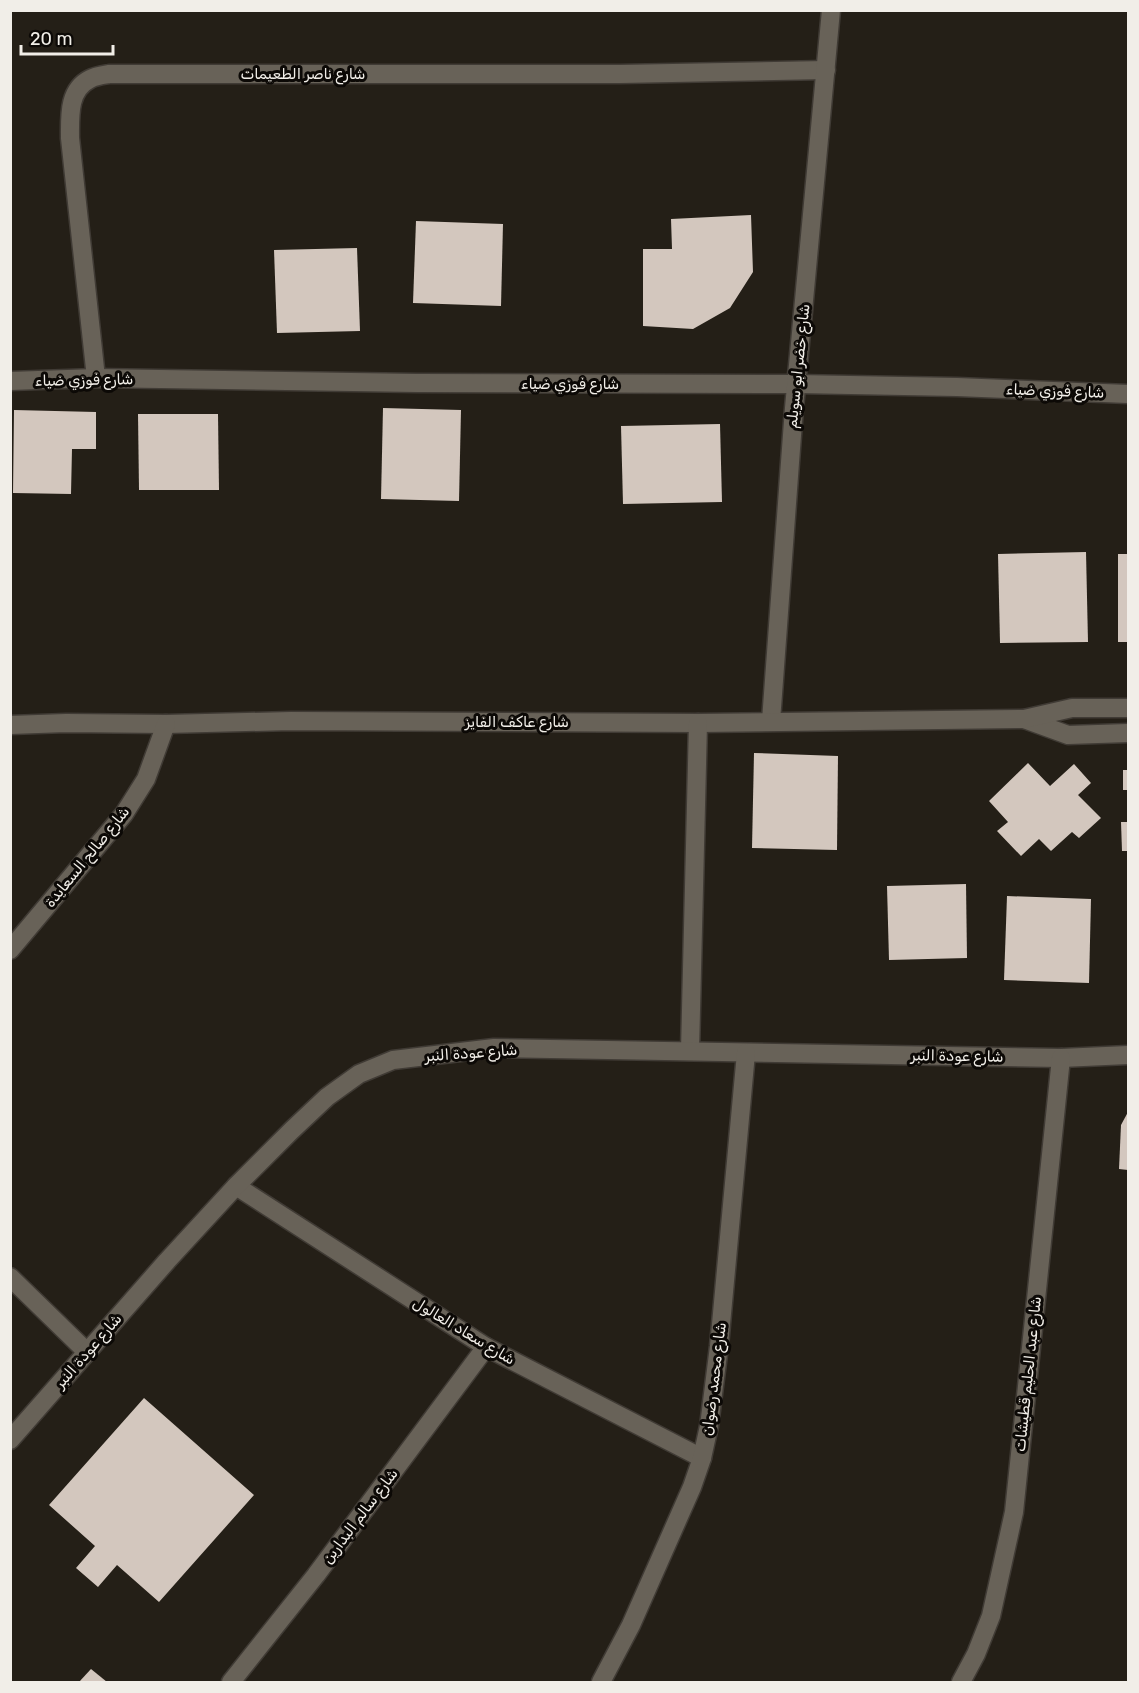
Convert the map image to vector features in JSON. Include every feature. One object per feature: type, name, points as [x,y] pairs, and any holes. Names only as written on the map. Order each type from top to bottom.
[{"type":"street","name":"شارع خضر ابو سويلم","points":[[771,721],[786,505],[831,10]]},
{"type":"street","name":"شارع ناصر الطعيمات","points":[[96,378],[70,138],[70,108],[77,89],[91,78],[109,74],[620,74],[826,70]]},
{"type":"street","name":"شارع فوزي ضياء","points":[[10,381],[96,378],[417,383],[797,384],[957,387],[1128,394]]},
{"type":"street","name":"شارع عاكف الفايز","points":[[10,725],[291,720],[698,723],[1024,719],[1072,708],[1128,708]]},
{"type":"street","name":"شارع عاكف الفايز","points":[[1024,719],[1068,735],[1128,733]]},
{"type":"street","points":[[690,1050],[698,723]]},
{"type":"street","name":"شارع صالح السعايدة","points":[[10,950],[124,814],[146,779],[166,724]]},
{"type":"street","name":"شارع عودة النبر","points":[[10,1440],[236,1186],[327,1096],[359,1074],[393,1060],[494,1048],[1060,1058],[1128,1055]]},
{"type":"street","name":"شارع محمد رضوان","points":[[601,1683],[693,1487],[702,1458],[709,1426],[718,1357],[746,1053]]},
{"type":"street","name":"شارع عبد الحليم قطيشات","points":[[961,1683],[976,1654],[991,1616],[1014,1512],[1060,1058]]},
{"type":"street","name":"شارع سعاد العالول","points":[[236,1186],[486,1347],[702,1458]]},
{"type":"street","points":[[10,1277],[87,1352]]},
{"type":"street","name":"شارع سالم البدارين","points":[[231,1683],[316,1575],[486,1347]]},
{"type":"building","points":[[751,215],[753,272],[730,308],[693,329],[643,326],[643,249],[672,249],[671,219]]},
{"type":"building","points":[[416,221],[503,224],[501,306],[413,303]]},
{"type":"building","points":[[357,248],[360,331],[277,333],[274,250]]},
{"type":"building","points":[[383,408],[461,410],[459,501],[381,499]]},
{"type":"building","points":[[14,410],[96,412],[96,449],[72,449],[71,494],[13,493]]},
{"type":"building","points":[[138,414],[218,414],[219,490],[139,490]]},
{"type":"building","points":[[720,424],[722,502],[623,504],[621,426]]},
{"type":"building","points":[[1086,552],[1088,642],[1000,643],[998,554]]},
{"type":"building","points":[[1118,554],[1128,554],[1128,642],[1118,642]]},
{"type":"building","points":[[754,753],[838,756],[837,850],[752,848]]},
{"type":"building","points":[[1028,763],[1050,786],[1074,764],[1091,783],[1078,795],[1101,818],[1079,838],[1072,832],[1051,851],[1039,839],[1021,856],[997,831],[1008,822],[989,801]]},
{"type":"building","points":[[1123,770],[1128,770],[1128,790],[1123,790]]},
{"type":"building","points":[[1121,822],[1128,822],[1128,851],[1122,851]]},
{"type":"building","points":[[966,884],[967,958],[889,960],[887,886]]},
{"type":"building","points":[[1007,896],[1091,899],[1089,983],[1004,980]]},
{"type":"building","points":[[1128,1112],[1128,1170],[1119,1169],[1121,1125]]},
{"type":"building","points":[[144,1398],[254,1495],[159,1602],[117,1565],[98,1587],[76,1568],[95,1546],[49,1505]]},
{"type":"building","points":[[91,1669],[107,1682],[79,1682]]}]
